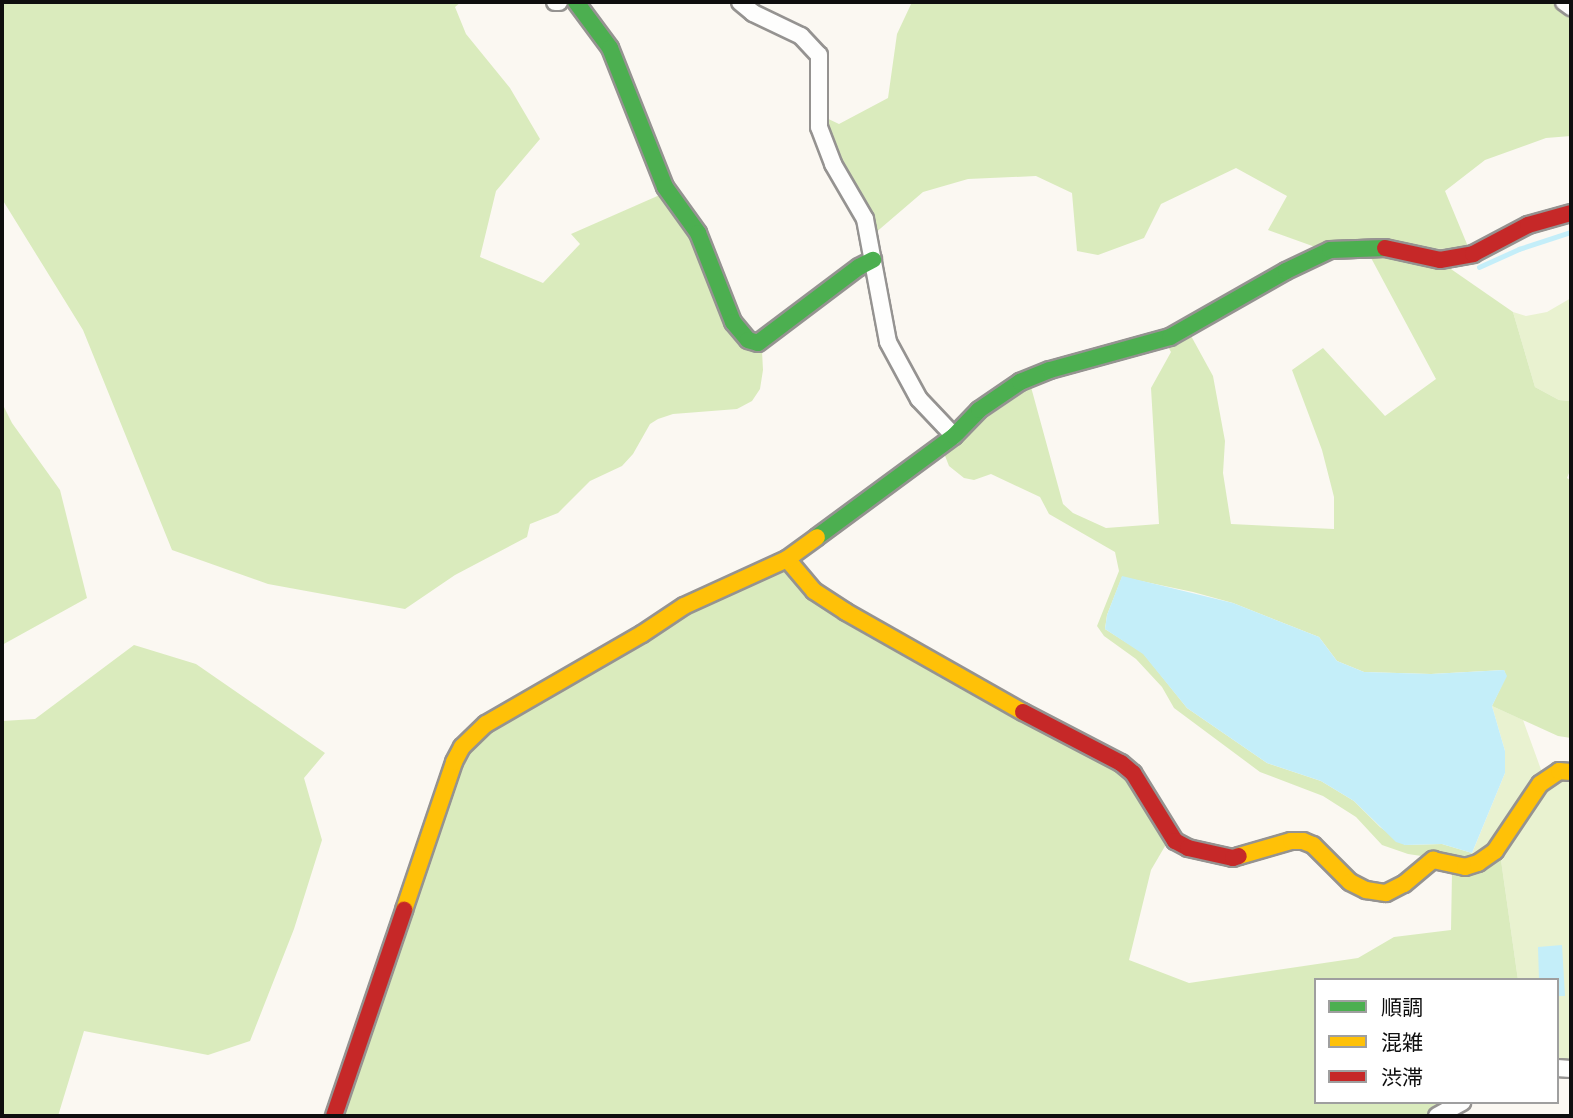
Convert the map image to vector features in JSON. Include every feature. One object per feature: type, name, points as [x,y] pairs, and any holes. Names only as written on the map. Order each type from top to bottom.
[{"type":"street","points":[[576,2],[593,21],[610,48],[665,187],[698,233],[733,322],[748,340],[758,343],[859,267],[873,260]]},
{"type":"street","points":[[740,2],[753,13],[801,36],[819,55],[818,127],[833,164],[865,219],[888,342],[919,399],[954,436]]},
{"type":"street","points":[[1564,2],[1571,7]]},
{"type":"street","points":[[334,1116],[446,785],[462,747],[501,713],[642,634],[684,606],[788,559],[954,436],[978,410],[1020,382],[1050,370],[1170,337],[1286,271],[1330,250],[1387,248],[1440,260],[1473,254],[1528,225],[1571,213]]},
{"type":"street","points":[[788,559],[814,592],[846,612],[1079,744],[1121,763],[1133,773],[1175,841],[1188,848],[1233,858],[1291,841],[1303,841],[1313,845],[1350,882],[1366,890],[1386,893],[1404,884],[1433,860],[1465,867],[1478,863],[1495,851],[1540,784],[1559,771],[1571,772]]},
{"type":"street","points":[[1437,1116],[1458,1104]]},
{"type":"green space","points":[[2,2],[461,2],[455,7],[466,34],[510,88],[540,139],[496,191],[480,257],[543,283],[580,244],[571,234],[662,194],[762,351],[760,389],[752,401],[737,409],[673,414],[658,419],[650,424],[633,454],[622,466],[590,481],[558,513],[530,524],[527,537],[455,575],[405,609],[268,584],[172,550],[83,330],[2,199]]},
{"type":"green space","points":[[912,2],[1550,2],[1571,13],[1571,136],[1546,138],[1485,160],[1445,191],[1469,249],[1318,248],[1268,230],[1287,196],[1236,168],[1161,204],[1144,238],[1098,255],[1077,251],[1072,193],[1036,176],[968,179],[923,192],[874,234],[836,162],[820,115],[839,124],[888,98],[897,34]]},
{"type":"green space","points":[[1370,256],[1448,267],[1513,312],[1535,387],[1559,400],[1571,401],[1571,468],[1567,478],[1571,481],[1571,738],[1558,736],[1492,706],[1506,676],[1504,670],[1431,674],[1364,672],[1337,661],[1319,637],[1233,603],[1193,592],[1122,577],[1107,615],[1105,629],[1143,653],[1187,708],[1267,763],[1321,781],[1354,801],[1380,827],[1405,845],[1442,844],[1472,853],[1468,863],[1408,854],[1382,845],[1356,817],[1323,796],[1260,772],[1174,708],[1162,687],[1136,659],[1104,636],[1097,626],[1119,571],[1115,552],[1049,514],[1040,497],[991,474],[974,480],[964,478],[949,466],[942,448],[1031,387],[1063,504],[1073,513],[1106,528],[1159,524],[1151,388],[1171,352],[1167,345],[1190,334],[1213,376],[1225,441],[1223,473],[1231,524],[1334,529],[1334,497],[1322,450],[1292,370],[1323,348],[1385,416],[1436,379]]},
{"type":"green space","points":[[1571,298],[1571,401],[1559,400],[1535,387],[1513,312],[1526,316],[1547,312]]},
{"type":"green space","points":[[2,403],[12,423],[60,490],[87,598],[2,645]]},
{"type":"green space","points":[[784,566],[1119,767],[1168,841],[1151,870],[1129,960],[1189,983],[1358,958],[1394,937],[1451,930],[1452,872],[1500,853],[1518,978],[1314,978],[1314,1104],[1450,1104],[1430,1116],[338,1116],[465,749],[648,634]]},
{"type":"green space","points":[[134,645],[196,664],[325,753],[304,778],[322,840],[294,929],[250,1041],[208,1055],[84,1031],[58,1116],[2,1116],[2,721],[35,719]]},
{"type":"green space","points":[[1492,706],[1523,720],[1543,775],[1517,815],[1468,863],[1505,773],[1505,751]]},
{"type":"green space","points":[[1571,776],[1571,1066],[1559,1065],[1559,978],[1518,978],[1500,853],[1537,794]]},
{"type":"water","points":[[1122,576],[1233,603],[1319,637],[1337,661],[1364,672],[1431,674],[1504,670],[1507,676],[1492,706],[1505,751],[1505,773],[1472,853],[1442,844],[1405,845],[1396,842],[1354,801],[1321,781],[1267,763],[1187,708],[1143,654],[1105,629],[1107,615]]},
{"type":"water","points":[[1562,945],[1565,996],[1559,996],[1559,978],[1539,978],[1538,947]]},
{"type":"waterway","points":[[1479,267],[1519,249],[1571,232]]},
{"type":"traffic: fast","points":[[576,2],[610,48],[665,187],[698,233],[733,322],[748,340],[758,343],[859,267],[873,260]]},
{"type":"traffic: fast","points":[[817,537],[954,436],[979,410],[1020,382],[1050,370],[1170,337],[1286,271],[1330,250],[1385,248]]},
{"type":"traffic: slow","points":[[404,910],[454,762],[462,747],[486,724],[642,634],[684,606],[787,559],[817,537]]},
{"type":"traffic: slow","points":[[787,559],[814,591],[846,612],[1023,712]]},
{"type":"traffic: slow","points":[[1239,856],[1291,841],[1303,841],[1313,845],[1350,882],[1366,890],[1386,893],[1404,884],[1433,860],[1465,867],[1478,863],[1495,851],[1540,784],[1559,771],[1571,772]]},
{"type":"traffic: jam","points":[[1385,248],[1440,260],[1473,254],[1528,225],[1571,213]]},
{"type":"traffic: jam","points":[[1023,712],[1121,763],[1133,773],[1175,841],[1188,848],[1233,858],[1239,856]]},
{"type":"traffic: jam","points":[[334,1116],[404,910]]}]
